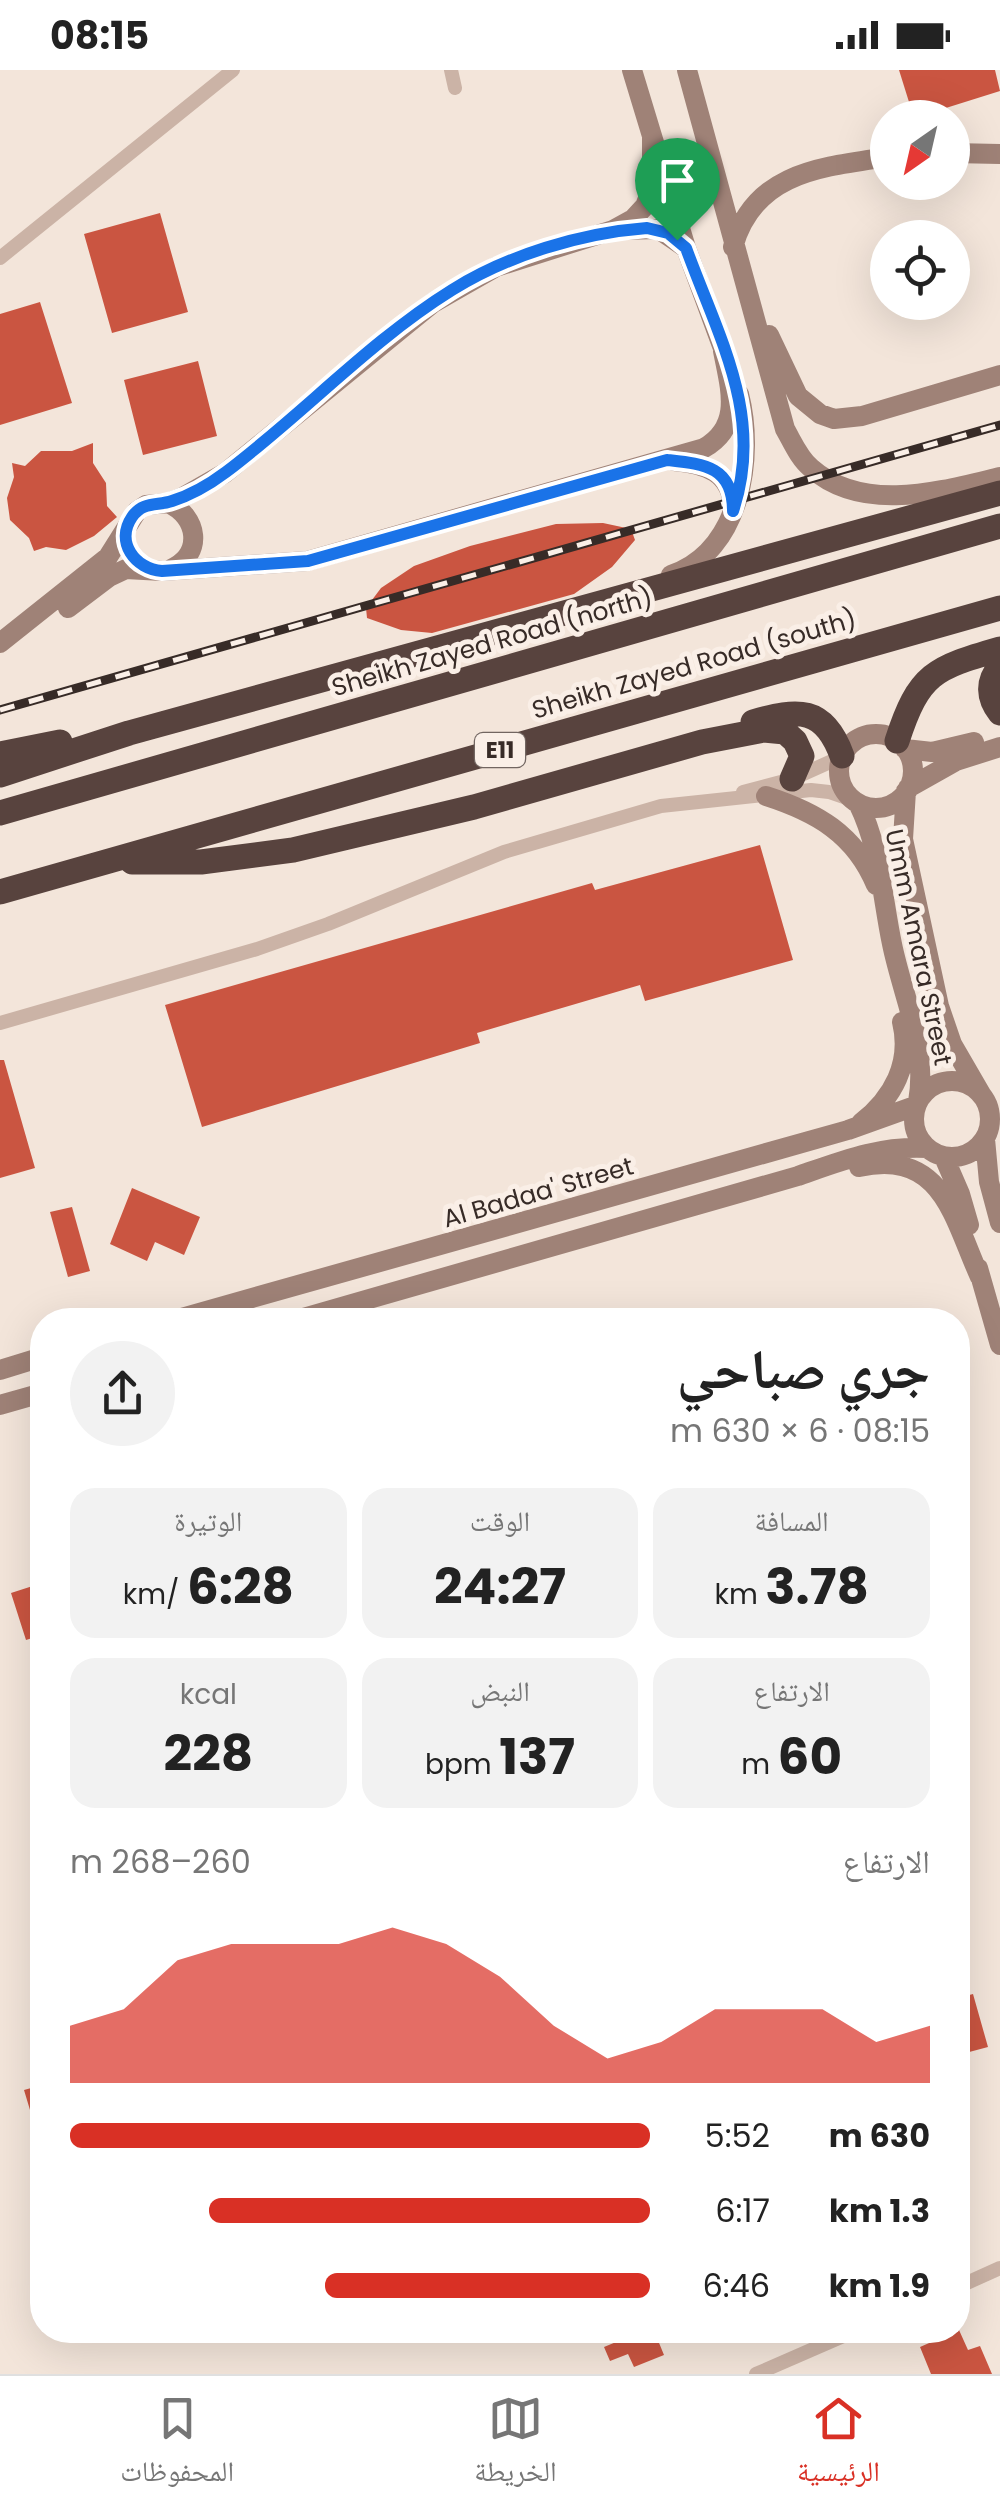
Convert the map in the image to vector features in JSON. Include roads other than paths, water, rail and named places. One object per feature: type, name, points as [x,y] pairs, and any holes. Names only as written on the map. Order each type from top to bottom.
[{"type":"highway","points":[[0,775],[129,733],[1000,493]]},
{"type":"highway","name":"Sheikh Zayed Road (north)","points":[[0,814],[1000,526]]},
{"type":"highway","name":"Sheikh Zayed Road (south)","points":[[0,892],[1000,608]]},
{"type":"highway","points":[[901,745],[913,696],[932,675],[957,662],[1000,649]]},
{"type":"highway","points":[[1000,667],[990,688],[991,699],[1000,714]]},
{"type":"highway","points":[[702,742],[734,728],[795,713],[808,714],[830,729],[841,756]]},
{"type":"highway","points":[[107,861],[201,862],[293,850],[474,808],[702,742],[764,730],[785,732],[795,741],[802,756],[792,778]]},
{"type":"highway","points":[[0,754],[129,733]]},
{"type":"street","points":[[0,258],[233,70]]},
{"type":"street","points":[[450,70],[455,88]]},
{"type":"street","points":[[599,601],[678,573],[702,560],[733,511],[742,479],[745,434],[737,384],[686,248],[632,70]]},
{"type":"street","points":[[672,70],[695,104]]},
{"type":"street","points":[[687,70],[785,430],[802,460],[826,480],[848,489],[894,495],[925,494],[1000,477]]},
{"type":"street","points":[[0,644],[100,564],[115,548],[130,519],[146,505],[168,503],[225,473],[394,333],[453,290],[519,258],[633,220],[650,197],[654,180],[652,136]]},
{"type":"street","points":[[970,153],[1000,154]]},
{"type":"street","points":[[734,246],[745,215],[782,181],[870,161]]},
{"type":"street","points":[[612,230],[658,229],[686,248]]},
{"type":"street","points":[[752,309],[798,396],[808,407],[834,418],[862,416],[1000,375]]},
{"type":"street","points":[[0,660],[109,577],[126,570],[308,561],[667,460],[714,442],[728,424],[732,401],[723,351]]},
{"type":"street","points":[[667,460],[702,464],[719,474],[730,491],[733,511]]},
{"type":"street","points":[[170,570],[187,558],[206,498],[225,473]]},
{"type":"street","points":[[168,503],[186,515],[193,532],[216,556],[240,567]]},
{"type":"street","points":[[126,530],[129,552],[145,568]]},
{"type":"street","points":[[726,799],[792,778],[841,756],[866,735],[887,736],[901,745],[932,752],[1000,735]]},
{"type":"street","points":[[901,745],[912,768],[907,790]]},
{"type":"street","points":[[0,1023],[293,937],[504,852],[661,806],[820,790],[879,808],[956,761],[1000,747]]},
{"type":"street","points":[[841,756],[840,782],[856,802]]},
{"type":"street","name":"Umm Amara Street","points":[[907,790],[903,839],[938,1006],[952,1044],[981,1094]]},
{"type":"street","points":[[766,796],[817,816],[847,839],[866,864],[884,906]]},
{"type":"street","name":"Umm Amara Street","points":[[856,802],[876,850],[893,951],[921,1057],[916,1104]]},
{"type":"street","points":[[848,1130],[883,1103],[903,1062],[904,1030],[894,986],[893,951]]},
{"type":"street","points":[[1000,1223],[989,1182],[985,1139],[990,1120],[981,1094],[973,1087],[952,1081],[932,1087],[916,1104],[916,1131],[936,1153],[964,1205],[1000,1344]]},
{"type":"street","name":"Al Badaa' Street","points":[[219,1308],[848,1130],[916,1104]]},
{"type":"street","points":[[338,1308],[880,1150],[963,1156],[985,1139]]},
{"type":"street","points":[[798,1176],[884,1163],[918,1172],[943,1194],[980,1277]]},
{"type":"street","points":[[264,1308],[286,1301],[302,1286]]},
{"type":"street","points":[[0,1370],[30,1361]]},
{"type":"street","points":[[0,1404],[30,1396]]},
{"type":"street","points":[[970,2281],[1000,2268]]},
{"type":"street","points":[[756,2374],[828,2343]]},
{"type":"railway","points":[[0,710],[1000,425]]}]
